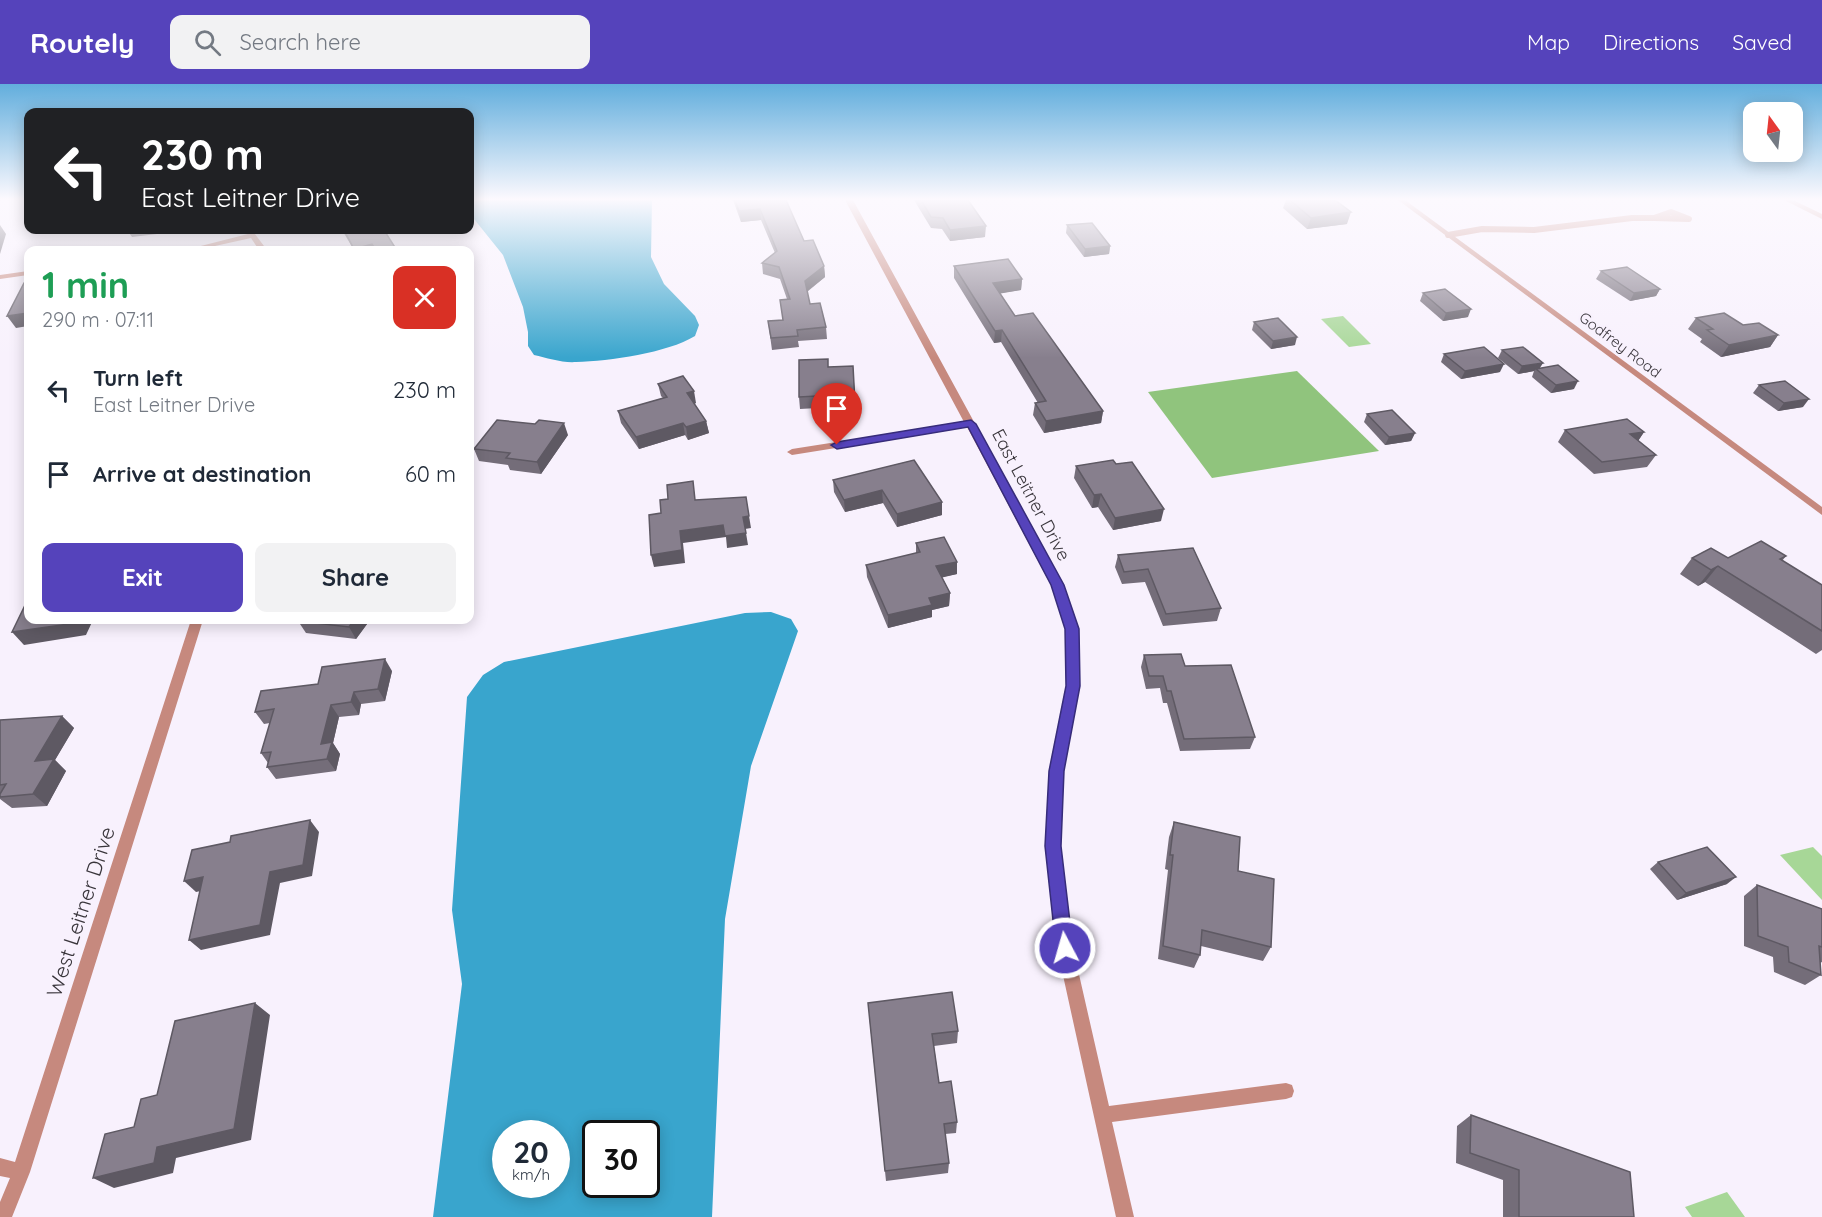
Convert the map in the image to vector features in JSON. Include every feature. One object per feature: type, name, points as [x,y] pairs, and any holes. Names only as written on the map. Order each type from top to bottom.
[{"type":"street","name":"East Leitner Drive","points":[[878,253],[1058,585],[1072,629],[1073,686],[1056,771],[1053,846],[1065,948],[1125,1217]]},
{"type":"street","name":"Godfrey Road","points":[[1472,253],[1822,512]]},
{"type":"street","points":[[0,277],[24,274]]},
{"type":"street","name":"East Leitner Drive","points":[[792,452],[971,424]]},
{"type":"street","name":"West Leitner Drive","points":[[3,1217],[21,1172],[196,624]]},
{"type":"street","points":[[1103,1115],[1286,1090]]},
{"type":"street","points":[[0,1167],[21,1172]]},
{"type":"green space","points":[[1343,316],[1371,344],[1349,347],[1321,319]]},
{"type":"green space","points":[[1297,371],[1379,451],[1212,478],[1148,392]]},
{"type":"green space","points":[[1813,847],[1822,856],[1822,900],[1780,855]]},
{"type":"green space","points":[[1727,1192],[1745,1217],[1692,1217],[1685,1207]]},
{"type":"water","points":[[501,253],[651,253],[664,284],[695,316],[699,325],[695,336],[654,351],[605,360],[565,362],[534,355],[528,346],[523,307]]},
{"type":"water","points":[[771,612],[791,619],[798,631],[751,766],[725,919],[712,1217],[433,1217],[462,984],[452,910],[467,697],[483,675],[504,662],[745,613]]},
{"type":"building","points":[[775,253],[818,253],[824,266],[805,281],[810,304],[820,303],[826,327],[797,330],[798,336],[771,338],[768,321],[783,320],[780,300],[790,299],[779,267],[762,263]]},
{"type":"building","points":[[1008,259],[1022,279],[993,283],[1015,316],[1033,313],[1103,411],[1046,421],[1035,403],[1046,401],[1002,330],[995,331],[954,266]]},
{"type":"building","points":[[1627,267],[1660,289],[1634,293],[1601,271]]},
{"type":"building","points":[[24,283],[24,314],[7,316]]},
{"type":"building","points":[[1445,289],[1471,309],[1446,313],[1423,293]]},
{"type":"building","points":[[1724,313],[1743,325],[1759,323],[1778,335],[1729,345],[1707,330],[1713,329],[1696,318]]},
{"type":"building","points":[[1278,318],[1297,337],[1273,341],[1254,322]]},
{"type":"building","points":[[1484,347],[1504,364],[1465,371],[1444,354]]},
{"type":"building","points":[[1523,347],[1543,363],[1522,366],[1502,350]]},
{"type":"building","points":[[828,359],[828,367],[853,366],[855,403],[835,404],[835,395],[799,397],[799,360]]},
{"type":"building","points":[[1558,365],[1578,381],[1556,385],[1536,369]]},
{"type":"building","points":[[683,376],[694,391],[687,393],[706,421],[686,427],[683,423],[636,437],[618,411],[667,397],[658,384]]},
{"type":"building","points":[[1785,381],[1809,399],[1784,403],[1759,385]]},
{"type":"building","points":[[1392,410],[1415,433],[1389,437],[1367,414]]},
{"type":"building","points":[[1627,419],[1644,432],[1630,434],[1656,455],[1602,462],[1565,430]]},
{"type":"building","points":[[497,420],[535,424],[539,420],[564,423],[537,462],[506,458],[510,453],[474,449]]},
{"type":"building","points":[[914,460],[942,502],[897,514],[882,490],[844,500],[833,480]]},
{"type":"building","points":[[1113,460],[1116,464],[1132,462],[1164,509],[1115,518],[1101,494],[1094,495],[1076,466]]},
{"type":"building","points":[[693,481],[695,500],[746,497],[749,516],[743,517],[746,533],[725,536],[723,525],[680,531],[682,550],[651,555],[649,515],[661,513],[660,500],[668,499],[667,485]]},
{"type":"building","points":[[944,537],[957,562],[936,566],[950,593],[929,598],[932,605],[888,615],[866,565],[920,552],[916,543]]},
{"type":"building","points":[[1761,541],[1786,556],[1780,559],[1822,585],[1822,631],[1718,566],[1711,570],[1692,558],[1711,548],[1728,558]]},
{"type":"building","points":[[1193,548],[1221,608],[1166,614],[1148,569],[1124,572],[1118,555]]},
{"type":"building","points":[[24,607],[24,624],[69,624],[12,632]]},
{"type":"building","points":[[324,624],[351,624],[349,627]]},
{"type":"building","points":[[1181,654],[1185,666],[1231,665],[1255,737],[1184,739],[1171,691],[1167,691],[1163,676],[1149,676],[1144,655]]},
{"type":"building","points":[[385,659],[378,689],[354,692],[351,702],[331,705],[321,744],[332,742],[327,759],[267,767],[271,752],[261,753],[274,709],[255,712],[261,691],[318,684],[322,667]]},
{"type":"building","points":[[62,716],[35,761],[54,759],[33,794],[0,797],[6,784],[0,785],[0,720]]},
{"type":"building","points":[[310,820],[303,865],[270,872],[260,925],[189,940],[203,877],[184,881],[192,850],[230,842],[231,836]]},
{"type":"building","points":[[1174,822],[1240,837],[1238,871],[1274,879],[1271,947],[1202,930],[1200,955],[1163,946],[1173,855],[1170,855]]},
{"type":"building","points":[[1707,847],[1736,877],[1686,893],[1658,862]]},
{"type":"building","points":[[1757,885],[1822,909],[1822,947],[1819,946],[1821,975],[1789,962],[1788,947],[1758,936]]},
{"type":"building","points":[[952,992],[958,1031],[932,1034],[939,1083],[951,1081],[957,1122],[944,1124],[949,1163],[885,1171],[868,1003]]},
{"type":"building","points":[[255,1003],[234,1129],[157,1147],[154,1163],[93,1178],[105,1134],[134,1127],[141,1099],[157,1095],[175,1021]]},
{"type":"building","points":[[1471,1115],[1630,1172],[1634,1217],[1519,1217],[1519,1170],[1470,1153]]},
{"type":"route","points":[[837,445],[971,424],[1058,585],[1072,629],[1073,686],[1056,771],[1053,846],[1065,948]]}]
